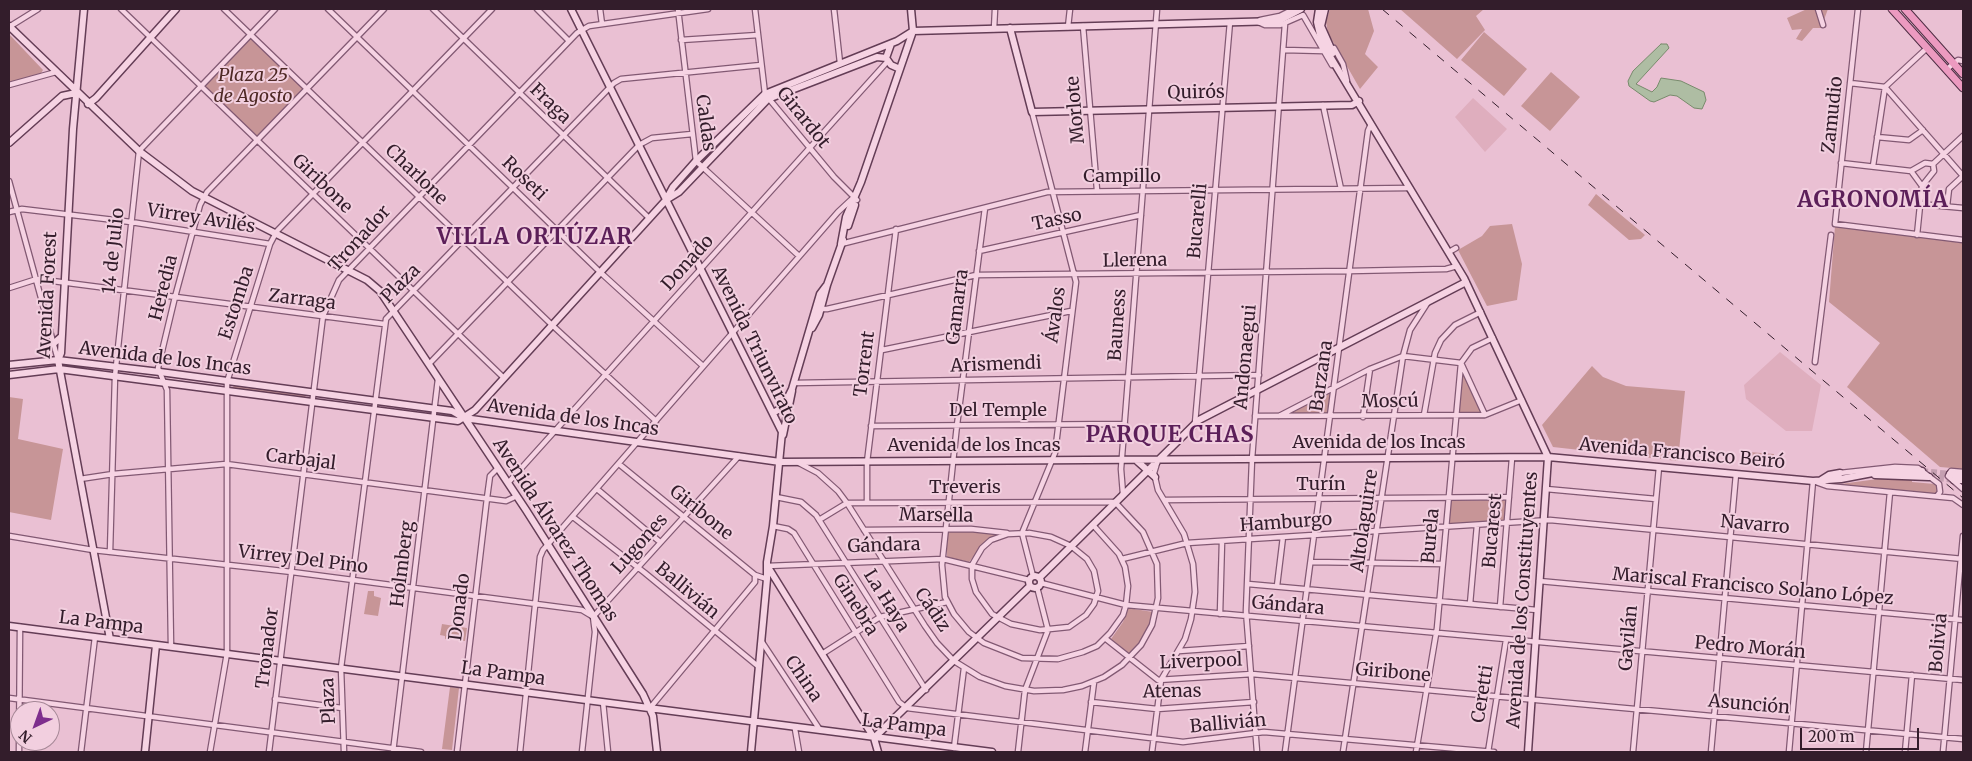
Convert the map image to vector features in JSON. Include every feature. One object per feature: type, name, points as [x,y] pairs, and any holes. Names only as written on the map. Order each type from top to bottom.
[{"type":"main road","name":"Avenida Forest","points":[[84,9],[67,215],[61,337],[62,354],[58,360],[110,639]]},
{"type":"main road","points":[[88,104],[96,98],[176,9]]},
{"type":"main road","name":"Avenida Triunvirato","points":[[570,9],[733,332],[773,413],[782,438],[767,566],[768,579],[751,752]]},
{"type":"main road","points":[[782,438],[793,386],[913,31],[911,9]]},
{"type":"main road","name":"Avenida de los Constituyentes","points":[[1320,9],[1317,22],[1319,35],[1336,67],[1347,81]]},
{"type":"main road","name":"Avenida de los Constituyentes","points":[[1326,9],[1321,20],[1323,33],[1347,81],[1466,282],[1548,457],[1528,752]]},
{"type":"main road","points":[[1892,9],[1963,88]]},
{"type":"main road","points":[[1904,9],[1963,74]]},
{"type":"main road","points":[[666,200],[673,187],[696,161],[766,97],[842,67],[913,31],[1281,20],[1302,12]]},
{"type":"main road","name":"Avenida Álvarez Thomas","points":[[9,26],[139,151],[203,198],[347,270],[376,287],[394,310],[508,483],[650,708],[657,752]]},
{"type":"main road","name":"Ávalos","points":[[1010,28],[1032,112]]},
{"type":"main road","points":[[887,60],[887,50],[892,43]]},
{"type":"main road","points":[[842,67],[877,57],[887,60],[900,69]]},
{"type":"main road","points":[[9,143],[62,96],[76,92]]},
{"type":"main road","points":[[464,418],[504,378],[649,218],[666,200],[679,192],[766,97]]},
{"type":"main road","name":"Quirós","points":[[1032,112],[1352,105],[1359,101]]},
{"type":"main road","points":[[841,244],[846,217],[855,199]]},
{"type":"main road","points":[[874,738],[926,690],[1195,423],[1340,345],[1466,282]]},
{"type":"main road","points":[[53,344],[61,337]]},
{"type":"main road","name":"Avenida de los Incas","points":[[9,365],[58,360],[160,372],[452,411],[464,418],[780,462],[1548,457]]},
{"type":"main road","name":"Avenida de los Incas","points":[[9,375],[59,369],[458,421],[464,418]]},
{"type":"main road","points":[[773,413],[783,407],[793,386]]},
{"type":"main road","points":[[1171,446],[1170,454],[1176,459]]},
{"type":"main road","name":"Avenida Francisco Beiró","points":[[1548,457],[1816,481]]},
{"type":"main road","points":[[1136,460],[1155,476]]},
{"type":"main road","points":[[1816,481],[1883,471],[1922,471]]},
{"type":"main road","points":[[1816,481],[1840,473]]},
{"type":"main road","points":[[1864,474],[1929,477]]},
{"type":"main road","points":[[1963,474],[1952,477],[1963,480]]},
{"type":"main road","points":[[767,566],[874,738],[878,752]]},
{"type":"main road","name":"La Pampa","points":[[9,626],[650,708],[795,729],[992,752]]},
{"type":"main road","points":[[145,752],[156,645]]},
{"type":"street","points":[[9,26],[38,9]]},
{"type":"street","name":"Giribone","points":[[121,9],[504,378]]},
{"type":"street","name":"Charlone","points":[[224,9],[552,326],[656,420]]},
{"type":"street","points":[[139,151],[275,9]]},
{"type":"street","name":"Roseti","points":[[328,9],[600,272],[703,366]]},
{"type":"street","name":"Heredia","points":[[171,646],[167,390],[158,368],[175,297],[203,198],[384,9]]},
{"type":"street","name":"Fraga","points":[[433,9],[649,218]]},
{"type":"street","name":"Estomba","points":[[210,752],[227,653],[227,382],[270,244],[275,234],[492,9]]},
{"type":"street","points":[[537,9],[569,40]]},
{"type":"street","points":[[600,9],[602,24]]},
{"type":"street","name":"Tronador","points":[[269,752],[323,316],[339,280],[468,144],[581,30],[602,24],[678,10],[708,9]]},
{"type":"street","name":"Girardot","points":[[755,9],[766,97],[810,150],[855,199]]},
{"type":"street","points":[[834,9],[842,67]]},
{"type":"street","points":[[994,29],[995,9]]},
{"type":"street","points":[[1068,26],[1070,9]]},
{"type":"street","name":"Bauness","points":[[1123,494],[1120,482],[1157,9]]},
{"type":"street","points":[[1256,21],[1280,16],[1294,9]]},
{"type":"street","points":[[1818,9],[1823,25]]},
{"type":"street","name":"Zamudio","points":[[1858,9],[1835,224],[1917,235]]},
{"type":"street","name":"Caldas","points":[[678,10],[696,161],[799,256]]},
{"type":"street","points":[[1256,21],[1265,26],[1285,24],[1302,12]]},
{"type":"street","name":"Avenida de los Constituyentes","points":[[1302,12],[1334,69],[1347,81]]},
{"type":"street","name":"Bucarelli","points":[[1195,423],[1230,22]]},
{"type":"street","name":"Andonaegui","points":[[1257,752],[1247,616],[1250,499],[1285,24]]},
{"type":"street","name":"Morlote","points":[[1083,26],[1097,190]]},
{"type":"street","points":[[681,40],[758,35]]},
{"type":"street","points":[[1873,166],[1885,87],[1926,48]]},
{"type":"street","points":[[1284,50],[1323,51]]},
{"type":"street","name":"Donado","points":[[508,483],[810,150],[887,60]]},
{"type":"street","points":[[1947,69],[1958,60],[1963,60]]},
{"type":"street","name":"Plaza","points":[[344,752],[341,668],[384,324],[394,310],[610,87],[622,80],[761,65]]},
{"type":"street","points":[[9,86],[56,72]]},
{"type":"street","points":[[1850,83],[1885,87],[1963,176],[1949,189],[1946,206]]},
{"type":"street","points":[[1323,105],[1341,189]]},
{"type":"street","name":"Ávalos","points":[[1022,533],[1052,460],[1076,282],[1032,112]]},
{"type":"street","name":"Barzana","points":[[1285,752],[1368,131],[1372,123]]},
{"type":"street","points":[[1877,136],[1909,140],[1923,130]]},
{"type":"street","points":[[429,364],[639,145],[652,138],[692,134]]},
{"type":"street","points":[[1933,164],[1963,136]]},
{"type":"street","name":"14 de Julio","points":[[110,552],[115,376],[139,151]]},
{"type":"street","points":[[1841,163],[1911,171],[1926,162],[1933,164]]},
{"type":"street","points":[[1933,164],[1934,171],[1922,186],[1917,235],[1963,240]]},
{"type":"street","points":[[1911,171],[1922,186]]},
{"type":"street","points":[[9,181],[58,360]]},
{"type":"street","name":"Campillo","points":[[841,244],[1052,192],[1410,188]]},
{"type":"street","points":[[520,752],[540,557],[548,545],[799,256],[838,212],[855,199]]},
{"type":"street","points":[[1920,204],[1963,208]]},
{"type":"street","name":"Gamarra","points":[[947,602],[942,583],[948,502],[985,208]]},
{"type":"street","name":"Virrey Avilés","points":[[9,212],[17,209],[131,222],[270,244]]},
{"type":"street","points":[[838,212],[846,217]]},
{"type":"street","name":"Tasso","points":[[979,251],[1141,215]]},
{"type":"street","name":"Torrent","points":[[867,503],[867,462],[896,229]]},
{"type":"street","points":[[1816,362],[1831,235]]},
{"type":"street","points":[[1449,252],[1456,248]]},
{"type":"street","name":"Llerena","points":[[819,308],[888,296],[976,275],[1207,274],[1450,269],[1457,266]]},
{"type":"street","name":"Zarraga","points":[[9,288],[37,279],[384,324]]},
{"type":"street","name":"Altolaguirre","points":[[1344,752],[1378,531],[1392,417],[1403,356],[1410,330],[1429,300]]},
{"type":"street","points":[[882,350],[1071,311]]},
{"type":"street","points":[[1424,415],[1438,346],[1449,330],[1462,320],[1480,312]]},
{"type":"street","points":[[1461,363],[1472,348],[1493,338]]},
{"type":"street","points":[[1278,416],[1334,386],[1403,356],[1461,363]]},
{"type":"street","points":[[1461,363],[1485,415]]},
{"type":"street","name":"Burela","points":[[1416,752],[1436,634],[1461,363]]},
{"type":"street","points":[[1363,417],[1370,369]]},
{"type":"street","name":"Arismendi","points":[[793,386],[877,381],[1259,375]]},
{"type":"street","name":"Holmberg","points":[[394,751],[438,378]]},
{"type":"street","name":"Moscú","points":[[1255,416],[1392,417],[1485,415],[1522,400]]},
{"type":"street","name":"Del Temple","points":[[871,426],[1125,424]]},
{"type":"street","name":"Lugones","points":[[593,617],[739,456]]},
{"type":"street","name":"Bucarest","points":[[1500,607],[1512,458]]},
{"type":"street","points":[[1152,752],[1160,680],[1179,651],[1190,626],[1195,582],[1193,564],[1187,543],[1178,522],[1158,490],[1155,476],[1158,460]]},
{"type":"street","name":"Cádiz","points":[[798,462],[825,479],[847,504],[937,643],[954,661],[985,679],[1025,690],[1063,690],[1094,682]]},
{"type":"street","name":"Carbajal","points":[[80,479],[113,474],[226,464],[506,501],[516,496]]},
{"type":"street","name":"Giribone","points":[[619,464],[755,575],[768,579]]},
{"type":"street","name":"Gavilán","points":[[1633,752],[1659,467]]},
{"type":"street","points":[[1840,473],[1894,467],[1918,468],[1940,484],[1940,492],[1937,496]]},
{"type":"street","name":"Donado","points":[[457,752],[490,476],[498,468]]},
{"type":"street","points":[[1963,474],[1953,471],[1948,474],[1963,490]]},
{"type":"street","points":[[1711,752],[1736,474]]},
{"type":"street","points":[[1789,752],[1807,544],[1816,481]]},
{"type":"street","name":"Avenida Francisco Beiró","points":[[1816,481],[1826,486],[1956,499],[1963,505]]},
{"type":"street","points":[[597,489],[660,542]]},
{"type":"street","points":[[1546,489],[1656,499]]},
{"type":"street","points":[[1866,752],[1890,492]]},
{"type":"street","name":"La Haya","points":[[776,498],[796,500],[805,504],[820,520],[926,690]]},
{"type":"street","name":"Turín","points":[[1164,500],[1509,498]]},
{"type":"street","points":[[1086,752],[1094,682],[1116,670],[1129,658],[1147,636],[1157,608],[1159,575],[1153,551],[1138,525],[1115,502]]},
{"type":"street","name":"Treveris","points":[[820,520],[847,504],[1115,502]]},
{"type":"street","name":"Ballivián","points":[[573,517],[637,569],[645,573],[714,632],[759,667]]},
{"type":"street","name":"Navarro","points":[[1544,521],[1962,559]]},
{"type":"street","name":"Hamburgo","points":[[1122,559],[1187,543],[1544,521]]},
{"type":"street","points":[[822,654],[880,617],[947,602],[957,620],[977,638],[1003,652],[1037,660],[1076,655],[1090,650],[1106,639],[1118,624],[1126,605],[1127,577],[1122,559],[1111,542],[1093,525]]},
{"type":"street","points":[[1470,604],[1476,525]]},
{"type":"street","name":"Ginebra","points":[[773,526],[791,530],[899,702],[907,708]]},
{"type":"street","name":"Marsella","points":[[864,530],[946,529],[1008,534]]},
{"type":"street","points":[[1018,752],[1025,690],[1048,630],[1022,533]]},
{"type":"street","points":[[1022,533],[1044,535],[1071,546],[1087,559],[1094,571],[1098,584],[1097,598],[1091,610],[1081,620],[1069,627],[1048,630],[1018,626],[998,618],[983,604],[976,592],[972,579],[972,566],[975,556],[986,544],[1008,534],[1022,533]]},
{"type":"street","name":"Virrey Del Pino","points":[[9,536],[93,550],[292,572],[476,596],[535,606],[582,610],[593,617]]},
{"type":"street","name":"Bolivia","points":[[1943,752],[1963,536]]},
{"type":"street","points":[[1277,586],[1283,537]]},
{"type":"street","points":[[1220,614],[1222,540]]},
{"type":"street","name":"Gándara","points":[[767,566],[845,561],[943,559],[1126,605],[1535,642]]},
{"type":"street","points":[[1311,562],[1442,564]]},
{"type":"street","points":[[650,708],[755,582],[755,575]]},
{"type":"street","name":"Mariscal Francisco Solano López","points":[[1539,581],[1963,620]]},
{"type":"street","points":[[1248,584],[1537,610]]},
{"type":"street","points":[[582,752],[595,632],[593,617]]},
{"type":"street","points":[[19,752],[20,627]]},
{"type":"street","points":[[80,752],[87,707],[94,637]]},
{"type":"street","name":"Liverpool","points":[[1106,639],[1152,678],[1160,680],[1252,674]]},
{"type":"street","name":"Ceretti","points":[[1488,752],[1506,640]]},
{"type":"street","name":"China","points":[[762,642],[821,731]]},
{"type":"street","name":"Pedro Morán","points":[[1535,642],[1963,680]]},
{"type":"street","points":[[1179,651],[1249,646]]},
{"type":"street","points":[[954,748],[964,668]]},
{"type":"street","name":"Giribone","points":[[1252,674],[1531,699]]},
{"type":"street","points":[[1905,752],[1912,675]]},
{"type":"street","points":[[9,698],[87,707],[394,751],[421,752]]},
{"type":"street","points":[[275,699],[342,708]]},
{"type":"street","name":"Asunción","points":[[1531,699],[1963,739]]},
{"type":"street","points":[[603,702],[608,752]]},
{"type":"street","name":"Atenas","points":[[1092,702],[1157,709],[1254,702]]},
{"type":"street","name":"Ballivián","points":[[907,708],[1189,742],[1255,732],[1494,752]]},
{"type":"street","points":[[795,729],[798,752]]},
{"type":"shaded area","points":[[1661,44],[1667,44],[1669,48],[1636,84],[1652,92],[1657,87],[1661,78],[1681,81],[1704,92],[1706,100],[1702,109],[1694,108],[1677,96],[1670,95],[1654,102],[1650,101],[1629,86],[1628,81],[1633,71]]},
{"type":"shaded area","points":[[1473,98],[1507,129],[1485,152],[1455,117]]},
{"type":"shaded area","points":[[1780,352],[1821,385],[1812,431],[1786,431],[1746,399],[1744,385]]},
{"type":"green space","points":[[1330,9],[1368,9],[1374,31],[1365,54],[1378,67],[1360,89],[1328,33],[1326,22]]},
{"type":"green space","points":[[1400,9],[1484,9],[1476,16],[1485,30],[1457,59]]},
{"type":"green space","points":[[1807,9],[1828,9],[1821,28],[1813,28],[1802,41],[1796,39],[1802,29],[1792,30],[1787,18]]},
{"type":"green space","points":[[1484,32],[1527,69],[1504,96],[1461,60]]},
{"type":"green space","points":[[9,34],[43,70],[40,75],[9,83]]},
{"type":"green space","name":"Plaza 25 de Agosto","points":[[250,37],[303,88],[257,137],[203,85]]},
{"type":"green space","points":[[1551,72],[1580,97],[1550,131],[1521,106]]},
{"type":"green space","points":[[1596,194],[1645,235],[1641,239],[1629,240],[1588,205]]},
{"type":"green space","points":[[1512,224],[1522,264],[1517,300],[1487,306],[1458,250],[1482,236],[1490,226]]},
{"type":"green space","points":[[1835,226],[1963,243],[1963,469],[1940,467],[1847,387],[1880,343],[1829,302]]},
{"type":"green space","points":[[1592,366],[1603,377],[1626,386],[1685,391],[1678,461],[1553,447],[1542,425]]},
{"type":"green space","points":[[1463,368],[1483,413],[1459,413]]},
{"type":"green space","points":[[234,385],[304,394],[306,396],[304,398],[232,390]]},
{"type":"green space","points":[[1330,393],[1327,413],[1292,414],[1293,412]]},
{"type":"green space","points":[[9,397],[23,399],[18,439],[63,449],[51,520],[9,512]]},
{"type":"green space","points":[[1749,452],[1774,454],[1773,465],[1748,462]]},
{"type":"green space","points":[[1885,478],[1912,478],[1912,482],[1935,484],[1939,490],[1937,494],[1932,494],[1833,485]]},
{"type":"green space","points":[[1450,501],[1506,501],[1504,520],[1502,522],[1450,524],[1448,521]]},
{"type":"green space","points":[[951,531],[997,533],[997,535],[981,547],[969,562],[947,557],[947,534]]},
{"type":"green space","points":[[368,591],[374,591],[374,596],[381,598],[378,616],[364,614]]},
{"type":"green space","points":[[1128,608],[1153,612],[1145,635],[1129,655],[1111,639],[1123,622]]},
{"type":"green space","points":[[442,624],[467,628],[465,641],[445,639],[445,636],[440,635]]},
{"type":"green space","points":[[450,687],[459,688],[452,750],[442,749]]},
{"type":"tunnel","points":[[1922,471],[1950,474]]},
{"type":"tunnel","points":[[1929,477],[1954,480]]},
{"type":"railway","points":[[1382,9],[1963,498]]},
{"type":"district","name":"AGRONOMÍA","points":[[1873,201]]},
{"type":"district","name":"VILLA ORTÚZAR","points":[[535,238]]},
{"type":"district","name":"PARQUE CHAS","points":[[1170,436]]}]
